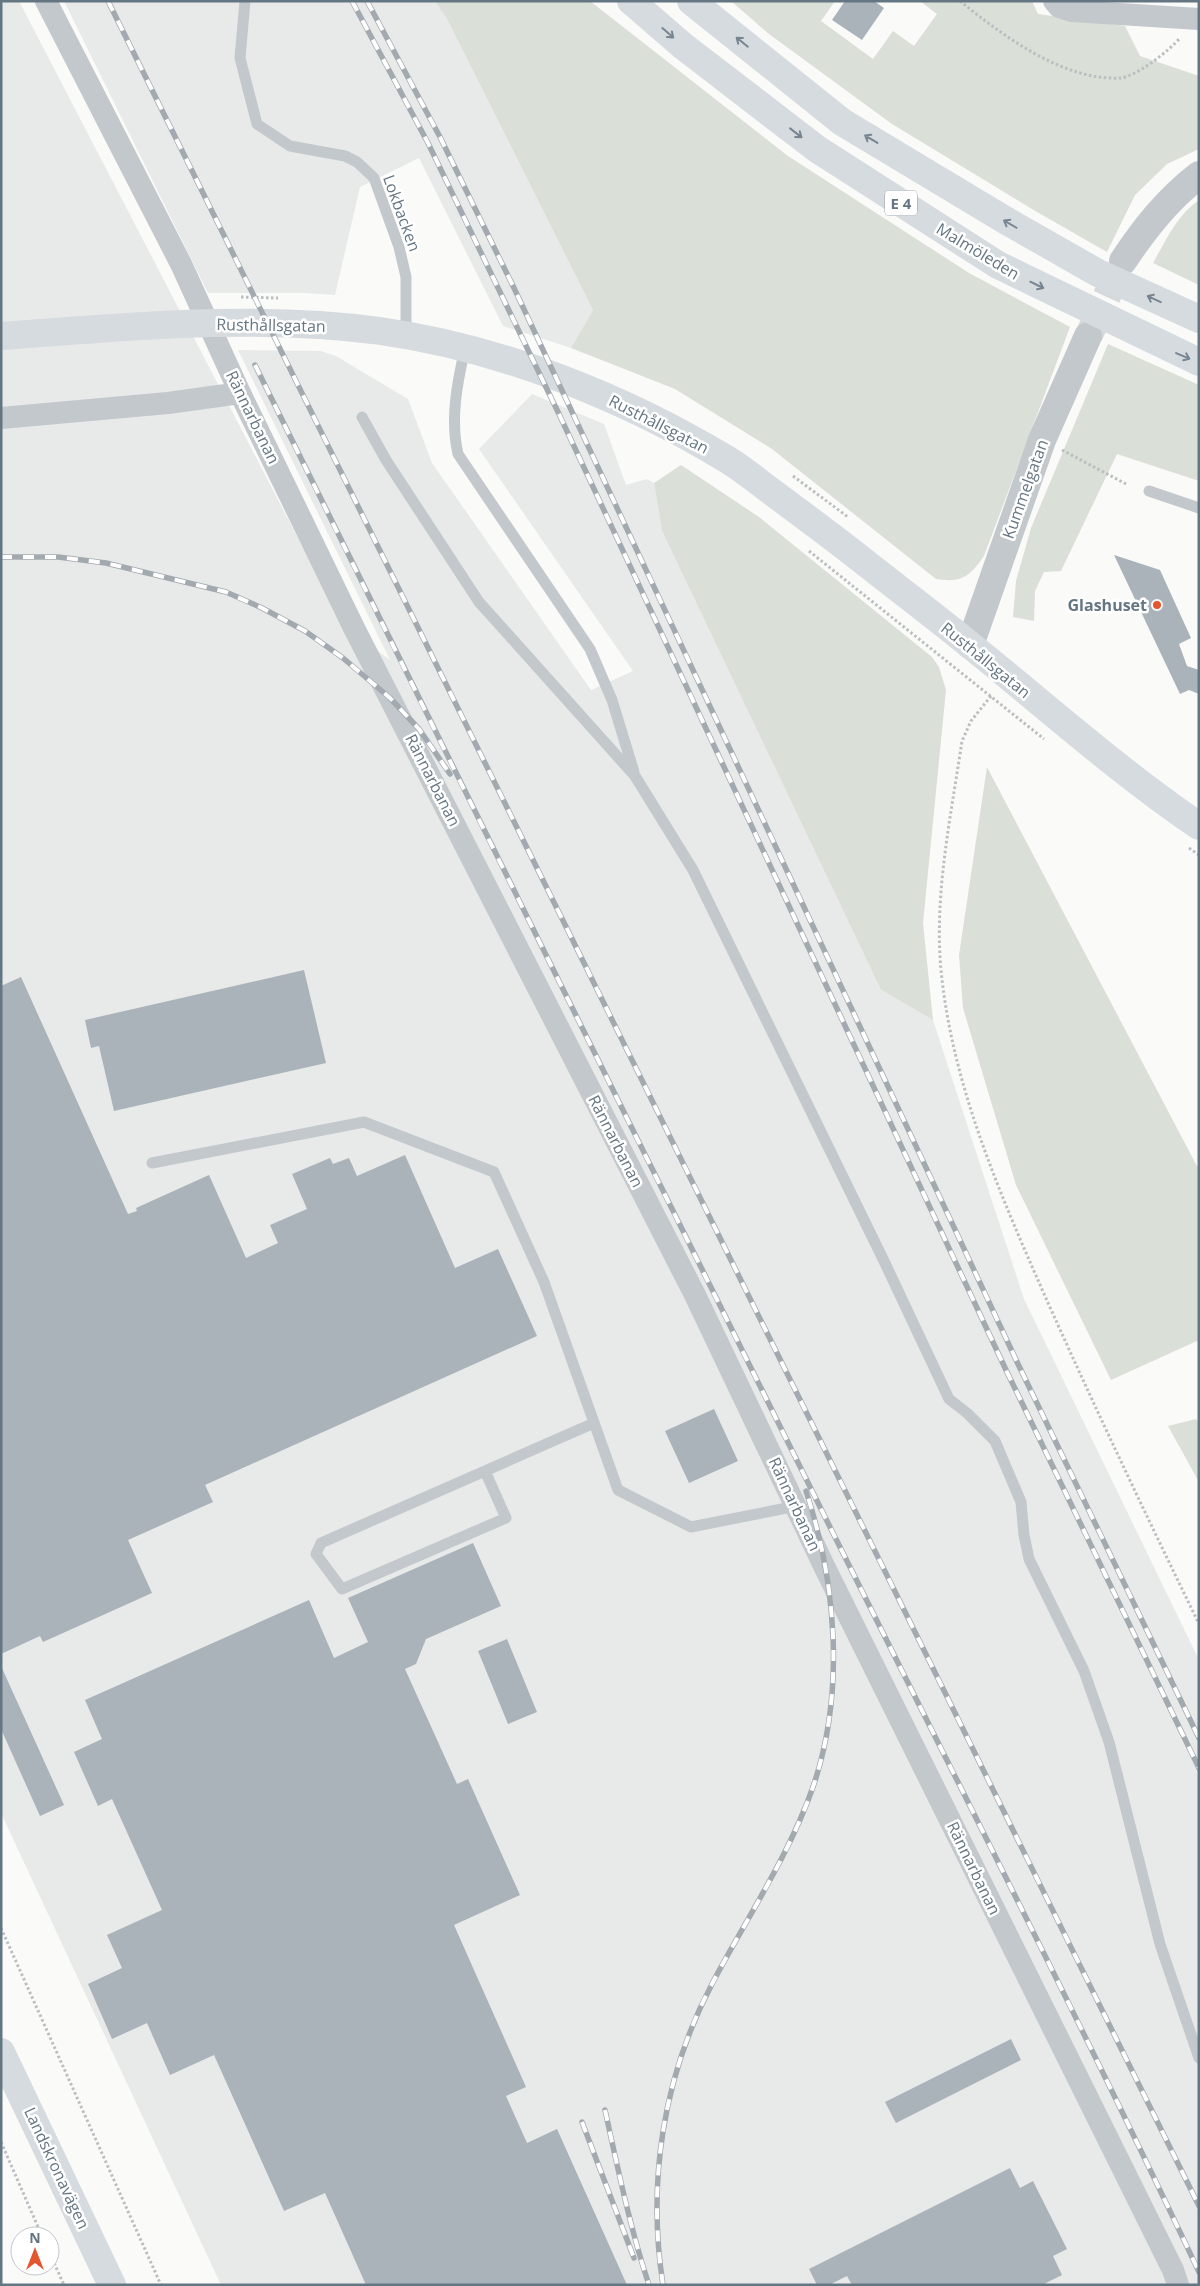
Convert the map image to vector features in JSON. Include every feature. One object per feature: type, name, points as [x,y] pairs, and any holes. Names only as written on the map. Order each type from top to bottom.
[{"type":"main road","name":"Malmöleden","points":[[631,1],[683,46],[817,149],[998,266],[1199,362]]},
{"type":"main road","name":"E 4","points":[[691,1],[842,122],[1005,220],[1098,273],[1199,319]]},
{"type":"main road","name":"Rusthållsgatan","points":[[1,336],[135,327],[266,322],[362,329],[406,336],[465,349],[511,362],[580,386],[657,419],[731,462],[970,645],[1069,728],[1169,806],[1192,836]]},
{"type":"main road","name":"Landskronavägen","points":[[1,2052],[112,2285]]},
{"type":"street","name":"Rännarbanan","points":[[46,1],[181,264],[240,393],[354,628],[694,1295],[1173,2270],[1178,2285]]},
{"type":"street","points":[[1054,1],[1058,7],[1072,11],[1114,7],[1198,19]]},
{"type":"street","points":[[1123,261],[1147,225],[1164,205],[1199,175]]},
{"type":"street","name":"Kummelgatan","points":[[970,645],[1042,440],[1088,336]]},
{"type":"street","points":[[1,418],[168,404],[240,393]]},
{"type":"lane","name":"Lokbacken","points":[[245,1],[240,58],[257,124],[290,146],[345,156],[357,162],[374,178],[399,247],[406,277],[406,336]]},
{"type":"lane","points":[[465,349],[456,396],[454,436],[458,454],[590,649],[612,700],[635,776]]},
{"type":"lane","points":[[362,417],[386,460],[479,602],[635,776],[693,870],[884,1261],[949,1399],[967,1413],[995,1441],[1022,1502],[1024,1535],[1030,1559],[1084,1671],[1109,1742],[1160,1944],[1199,2058]]},
{"type":"lane","points":[[1149,491],[1199,508]]},
{"type":"lane","points":[[152,1164],[364,1122],[494,1172],[544,1282],[618,1490],[691,1527],[797,1506]]},
{"type":"lane","points":[[485,1470],[506,1518],[342,1589],[316,1554],[320,1543],[485,1470],[594,1423]]},
{"type":"path","points":[[960,1],[1006,37],[1063,67],[1092,76],[1122,78],[1140,70],[1173,46],[1198,19]]},
{"type":"path","points":[[1042,440],[1128,484]]},
{"type":"path","points":[[807,550],[990,698],[1046,740]]},
{"type":"path","points":[[1008,677],[971,721],[962,741],[941,901],[941,970],[952,1040],[973,1115],[1008,1212],[1076,1365],[1199,1624]]},
{"type":"path","points":[[1192,836],[1199,855]]},
{"type":"path","points":[[1,1928],[161,2285]]},
{"type":"path","points":[[1,2142],[38,2226]]},
{"type":"shaded area","points":[[1,1],[19,1],[343,625],[390,660],[238,350],[321,351],[336,356],[408,399],[432,463],[591,690],[633,671],[479,449],[532,394],[604,424],[626,485],[647,479],[654,483],[662,531],[881,990],[933,1020],[1024,1299],[1199,1660],[1199,2285],[221,2285],[1,1813]]},
{"type":"shaded area","points":[[64,1],[435,1],[447,19],[593,310],[571,348],[503,326],[419,158],[360,187],[335,295],[304,293],[208,293]]},
{"type":"shaded area","points":[[435,1],[590,1],[788,156],[969,273],[1070,327],[984,556],[969,574],[959,579],[936,579],[772,449],[675,389],[571,348],[593,310],[447,19]]},
{"type":"shaded area","points":[[731,1],[835,1],[821,21],[873,59],[893,31],[914,46],[937,14],[920,1],[1032,1],[1038,14],[1125,26],[1140,56],[1199,76],[1199,149],[1167,164],[1135,195],[1107,252],[892,124],[769,34]]},
{"type":"shaded area","points":[[1199,200],[1199,285],[1153,263],[1178,220]]},
{"type":"shaded area","points":[[1108,344],[1199,385],[1199,481],[1117,454],[1061,571],[1044,572],[1035,591],[1034,621],[1013,617],[1016,581],[1031,528]]},
{"type":"shaded area","points":[[681,465],[759,517],[932,657],[939,667],[946,690],[923,923],[933,1020],[881,990],[662,531],[654,483]]},
{"type":"shaded area","points":[[987,767],[1199,1170],[1199,1340],[1111,1380],[1016,1185],[963,1008],[959,955]]},
{"type":"shaded area","points":[[1196,1419],[1199,1423],[1199,1482],[1168,1426]]},
{"type":"building","points":[[845,1],[874,1],[884,8],[862,40],[832,20]]},
{"type":"building","name":"Glashuset","points":[[1114,555],[1160,570],[1191,638],[1179,644],[1187,666],[1199,670],[1199,694],[1189,690],[1180,694]]},
{"type":"building","points":[[304,970],[326,1063],[114,1111],[99,1046],[91,1048],[85,1020]]},
{"type":"building","points":[[21,977],[128,1214],[137,1211],[136,1208],[209,1175],[246,1258],[278,1243],[270,1225],[307,1209],[292,1174],[330,1158],[333,1164],[349,1158],[357,1176],[405,1155],[455,1268],[498,1249],[537,1336],[205,1485],[213,1502],[128,1540],[152,1593],[43,1642],[40,1636],[1,1654],[1,986]]},
{"type":"building","points":[[714,1409],[738,1461],[689,1483],[665,1431]]},
{"type":"building","points":[[473,1543],[501,1606],[426,1639],[416,1664],[405,1669],[457,1784],[468,1779],[520,1895],[454,1925],[526,2087],[506,2096],[527,2143],[557,2129],[627,2285],[366,2285],[325,2193],[284,2211],[214,2055],[170,2075],[147,2023],[112,2039],[88,1984],[122,1968],[107,1935],[162,1910],[112,1799],[98,1806],[74,1752],[102,1739],[85,1700],[309,1600],[334,1658],[368,1642],[348,1598]]},
{"type":"building","points":[[507,1639],[537,1712],[508,1724],[478,1651]]},
{"type":"building","points":[[1,1666],[64,1805],[40,1816],[1,1729]]},
{"type":"building","points":[[1011,2039],[1021,2060],[896,2123],[885,2102]]},
{"type":"building","points":[[1010,2168],[1020,2188],[1033,2181],[1067,2249],[1053,2256],[1062,2275],[1042,2285],[852,2285],[847,2276],[829,2285],[817,2285],[809,2269]]},
{"type":"tunnel","points":[[1089,335],[1123,261]]},
{"type":"railway","points":[[108,1],[1199,2206]]},
{"type":"railway","points":[[352,1],[428,143],[558,412],[1006,1370],[1199,1768]]},
{"type":"railway","points":[[367,1],[440,137],[514,288],[1018,1364],[1199,1738]]},
{"type":"railway","points":[[255,365],[469,800],[1062,1991],[1199,2272]]},
{"type":"railway","points":[[1,557],[58,557],[106,563],[226,592],[262,608],[305,631],[343,658],[390,698],[419,729],[450,774]]},
{"type":"railway","points":[[663,2285],[657,2208],[659,2169],[663,2131],[681,2056],[695,2019],[712,1984],[766,1888],[803,1813],[813,1787],[823,1751],[830,1714],[833,1677],[830,1601],[817,1527],[806,1491]]},
{"type":"railway","points":[[605,2110],[630,2220],[649,2285]]},
{"type":"railway","points":[[582,2122],[634,2258]]},
{"type":"place","name":"Glashuset","points":[[1157,605]]}]
